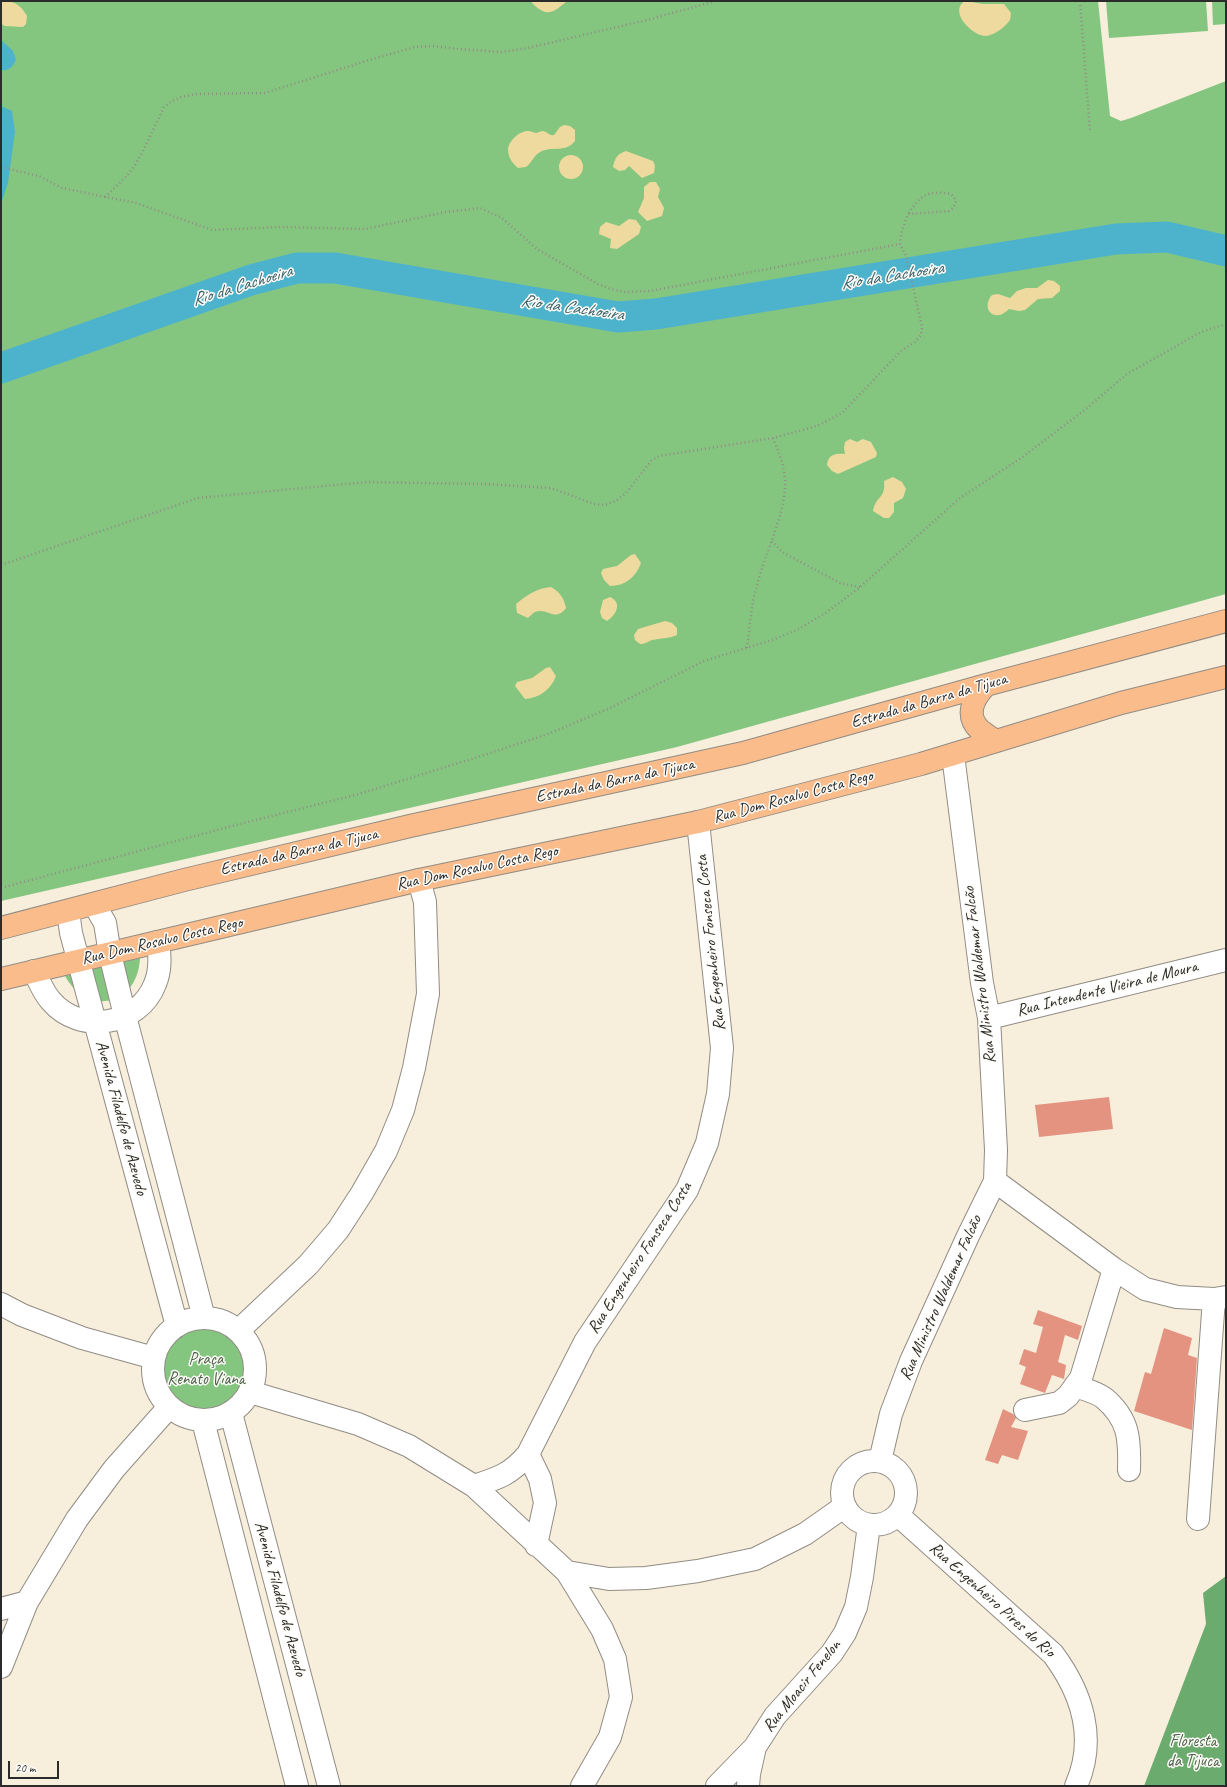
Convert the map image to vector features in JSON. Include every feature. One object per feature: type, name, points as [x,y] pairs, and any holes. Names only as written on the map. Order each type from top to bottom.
[{"type":"main road","name":"Estrada da Barra da Tijuca","points":[[1,928],[184,880],[402,828],[743,753],[1226,620]]},
{"type":"main road","points":[[953,755],[1121,703],[1226,677]]},
{"type":"main road","points":[[986,685],[974,699],[972,715],[980,730],[996,742]]},
{"type":"main road","name":"Rua Dom Rosalvo Costa Rego","points":[[1,979],[419,880],[698,822],[953,755]]},
{"type":"street","name":"Rua Ministro Waldemar Falcão","points":[[880,1461],[892,1414],[911,1361],[968,1236],[995,1181],[996,1150],[989,1018],[982,983],[953,755]]},
{"type":"street","name":"Rua Engenheiro Fonseca Costa","points":[[474,1486],[499,1478],[518,1466],[528,1454],[585,1342],[687,1190],[707,1143],[718,1094],[722,1048],[698,822]]},
{"type":"street","points":[[238,1331],[308,1265],[338,1230],[362,1193],[386,1151],[403,1110],[414,1068],[428,994],[425,902],[419,880]]},
{"type":"street","name":"Avenida Filadelfo de Azevedo","points":[[94,904],[105,923],[110,954],[125,1016],[204,1318]]},
{"type":"street","name":"Avenida Filadelfo de Azevedo","points":[[71,910],[69,918],[70,927],[78,961],[177,1326]]},
{"type":"street","points":[[34,971],[51,1001],[59,1008],[79,1019],[95,1023],[115,1020],[125,1016],[137,1008],[147,998],[155,985],[159,971],[160,956],[158,942]]},
{"type":"street","name":"Rua Intendente Vieira de Moura","points":[[989,1018],[1226,960]]},
{"type":"street","points":[[995,1181],[1114,1269],[1145,1289],[1177,1297],[1220,1298],[1198,1519]]},
{"type":"street","points":[[1024,1410],[1059,1403],[1068,1396],[1075,1386],[1080,1378],[1114,1269]]},
{"type":"street","points":[[1,1304],[22,1315],[82,1338],[154,1358]]},
{"type":"street","points":[[204,1318],[222,1322],[238,1331],[244,1338],[253,1355],[255,1374],[250,1392],[239,1407],[231,1413],[213,1420],[203,1421],[184,1417],[169,1407],[163,1400],[155,1384],[153,1366],[154,1358],[164,1336],[177,1326],[190,1320],[204,1318]]},
{"type":"street","points":[[1075,1386],[1103,1397],[1125,1424],[1130,1447],[1129,1470]]},
{"type":"street","points":[[250,1392],[358,1424],[409,1446],[474,1486],[567,1572],[602,1629],[615,1659],[621,1697],[610,1737],[582,1786]]},
{"type":"street","points":[[1,1667],[27,1602],[77,1519],[114,1469],[169,1407]]},
{"type":"street","name":"Avenida Filadelfo de Azevedo","points":[[231,1413],[329,1786]]},
{"type":"street","name":"Avenida Filadelfo de Azevedo","points":[[203,1421],[297,1786]]},
{"type":"street","points":[[528,1454],[540,1479],[544,1503],[536,1544]]},
{"type":"street","points":[[880,1461],[897,1469],[903,1477],[906,1487],[906,1497],[904,1506],[898,1515],[890,1521],[880,1525],[869,1525],[850,1515],[842,1496],[842,1486],[852,1469],[865,1462],[880,1461]]},
{"type":"street","points":[[567,1572],[608,1578],[646,1578],[698,1571],[755,1559],[805,1534],[845,1506]]},
{"type":"street","name":"Rua Engenheiro Pires do Rio","points":[[898,1515],[1053,1654],[1066,1671],[1078,1695],[1085,1722],[1086,1751],[1080,1777],[1076,1786]]},
{"type":"street","name":"Rua Moacir Fenelon","points":[[717,1786],[755,1747],[775,1716],[832,1653],[845,1634],[856,1607],[862,1577],[869,1525]]},
{"type":"street","points":[[1,1609],[27,1602]]},
{"type":"street","points":[[748,1786],[755,1747]]},
{"type":"path","points":[[105,197],[127,176],[139,158],[164,106],[181,97],[197,94],[265,93],[415,47],[434,46],[501,52],[528,48],[647,20],[716,1]]},
{"type":"path","points":[[1080,1],[1090,132]]},
{"type":"path","points":[[1,167],[39,176],[62,188],[136,203],[212,230],[280,227],[365,230],[446,212],[480,208],[502,218],[537,249],[598,284],[625,292],[650,291],[900,244]]},
{"type":"path","points":[[1,565],[198,498],[375,482],[484,484],[551,488],[594,504],[605,505],[616,501],[626,494],[651,461],[659,456],[773,438],[817,426],[842,414],[901,351],[915,342],[921,335],[922,327],[906,256],[900,244],[902,230],[908,214],[919,198],[928,193],[938,192],[951,194],[956,200],[954,207],[949,211],[908,214]]},
{"type":"path","points":[[1,888],[232,826],[359,794],[482,756],[548,734],[608,709],[704,660],[747,648],[799,629],[827,612],[860,587],[960,498],[1024,456],[1087,408],[1127,374],[1201,332],[1226,324]]},
{"type":"path","points":[[747,648],[757,584],[772,541],[782,501],[785,479],[782,460],[773,438]]},
{"type":"path","points":[[772,541],[782,552],[840,583],[860,587]]},
{"type":"green space","points":[[1,1],[1098,1],[1110,116],[1121,121],[1131,118],[1226,81],[1226,594],[677,747],[1,901]]},
{"type":"green space","points":[[1106,1],[1206,1],[1208,31],[1109,38]]},
{"type":"green space","points":[[1212,1],[1226,1],[1226,24],[1213,25]]},
{"type":"green space","points":[[140,958],[137,974],[131,987],[121,996],[110,1000],[98,1001],[86,997],[74,989],[65,976]]},
{"type":"green space","name":"Praça Renato Viana","points":[[206,1327],[222,1331],[236,1340],[245,1354],[249,1370],[245,1386],[236,1400],[222,1409],[206,1413],[190,1409],[176,1400],[167,1386],[163,1370],[167,1354],[176,1340],[190,1331]]},
{"type":"green space","name":"Floresta da Tijuca","points":[[1226,1576],[1226,1786],[1144,1786],[1206,1624],[1203,1593]]},
{"type":"sand","points":[[1,1],[16,4],[22,9],[27,16],[26,24],[23,27],[5,26],[1,24]]},
{"type":"sand","points":[[532,1],[567,1],[554,11],[546,12],[537,8]]},
{"type":"sand","points":[[965,1],[983,4],[1004,4],[1011,13],[1010,20],[1003,28],[993,34],[986,36],[980,35],[969,28],[960,16],[960,5]]},
{"type":"sand","points":[[564,125],[570,126],[575,130],[575,141],[571,145],[563,148],[539,152],[526,167],[518,168],[512,162],[508,149],[510,143],[515,137],[525,131],[537,133],[543,131],[554,135],[560,127]]},
{"type":"sand","points":[[626,151],[653,161],[655,166],[654,173],[642,178],[629,166],[625,170],[619,171],[613,167],[617,157]]},
{"type":"sand","points":[[571,155],[579,159],[583,167],[579,175],[571,179],[563,175],[559,167],[563,159]]},
{"type":"sand","points":[[650,182],[656,182],[660,189],[658,197],[664,208],[662,216],[647,221],[638,212],[644,198],[644,187]]},
{"type":"sand","points":[[629,219],[636,220],[641,227],[639,234],[617,249],[610,248],[611,239],[599,234],[600,227],[606,222],[619,226]]},
{"type":"sand","points":[[1048,280],[1054,281],[1060,286],[1060,291],[1052,298],[1038,299],[1025,310],[1019,311],[1009,309],[999,315],[994,315],[988,310],[989,300],[992,295],[998,294],[1010,298],[1017,291],[1026,288],[1037,288]]},
{"type":"sand","points":[[850,439],[857,442],[863,439],[871,442],[877,453],[876,457],[838,474],[832,471],[827,465],[829,458],[833,455],[845,454],[845,442]]},
{"type":"sand","points":[[893,477],[902,482],[906,489],[903,498],[894,503],[894,512],[889,518],[884,518],[873,511],[874,506],[884,491],[884,481]]},
{"type":"sand","points":[[635,554],[641,563],[633,576],[625,582],[615,586],[610,586],[604,580],[601,573],[603,569],[617,566],[631,555]]},
{"type":"sand","points":[[551,587],[559,593],[564,601],[566,608],[562,612],[555,615],[544,611],[534,612],[528,618],[517,613],[516,604],[537,590]]},
{"type":"sand","points":[[610,597],[616,602],[617,609],[613,616],[607,621],[602,618],[600,612],[603,600]]},
{"type":"sand","points":[[665,621],[672,623],[677,628],[677,635],[652,640],[642,644],[635,640],[634,635],[638,629]]},
{"type":"sand","points":[[550,667],[556,676],[548,689],[540,695],[525,699],[515,686],[517,682],[532,678],[546,668]]},
{"type":"water","points":[[1,40],[13,51],[16,60],[12,67],[7,70],[1,70]]},
{"type":"water","points":[[1,106],[12,111],[15,132],[8,183],[1,204]]},
{"type":"building","points":[[1109,1097],[1113,1129],[1039,1137],[1035,1105]]},
{"type":"building","points":[[1038,1310],[1082,1326],[1078,1340],[1065,1335],[1058,1362],[1066,1365],[1064,1379],[1052,1375],[1045,1393],[1020,1384],[1026,1367],[1019,1364],[1024,1349],[1036,1353],[1043,1327],[1033,1324]]},
{"type":"building","points":[[1164,1328],[1192,1338],[1188,1355],[1197,1358],[1192,1430],[1134,1411],[1145,1372],[1151,1374]]},
{"type":"building","points":[[1003,1409],[1013,1414],[1016,1418],[1011,1427],[1028,1431],[1018,1460],[1002,1455],[998,1464],[985,1460]]},
{"type":"waterway","name":"Rio da Cachoeira","points":[[1,368],[251,280],[297,268],[335,268],[618,317],[656,314],[1116,239],[1167,237],[1226,251]]}]
